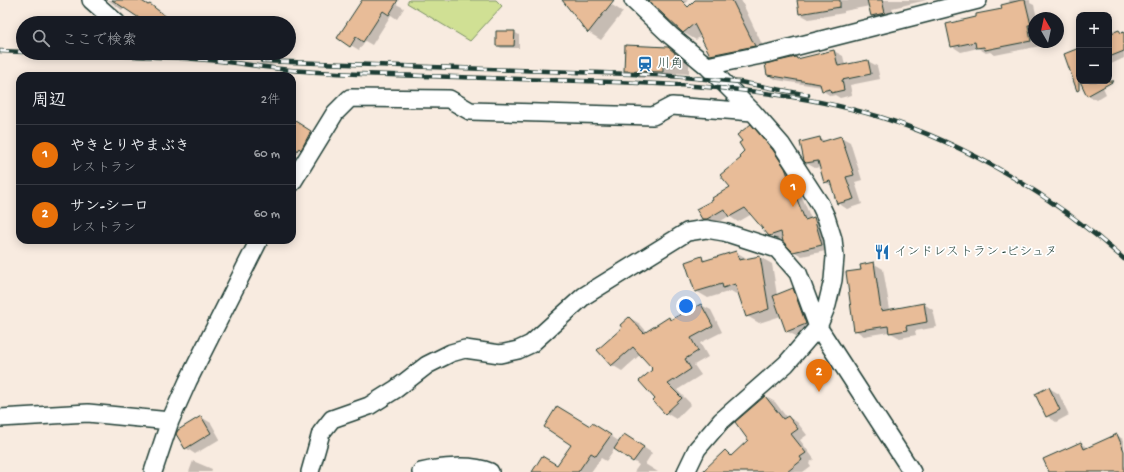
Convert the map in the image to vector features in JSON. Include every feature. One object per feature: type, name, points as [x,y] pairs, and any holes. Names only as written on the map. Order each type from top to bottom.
[{"type":"street","points":[[90,0],[109,16]]},
{"type":"street","points":[[633,0],[671,36],[707,66],[753,112],[781,144],[820,204],[833,239],[835,257],[833,280],[827,305],[818,327],[786,364],[721,421],[697,449],[686,472]]},
{"type":"street","points":[[707,66],[770,53],[978,0]]},
{"type":"street","points":[[296,177],[335,113],[350,98],[449,99],[470,111],[653,116],[672,106],[753,112]]},
{"type":"street","points":[[310,472],[321,433],[332,419],[369,406],[427,365],[451,353],[465,349],[500,354],[518,350],[531,344],[584,296],[687,232],[706,229],[724,232],[777,249],[798,273],[818,327],[912,472]]},
{"type":"street","points":[[154,472],[170,421],[188,381],[257,244]]},
{"type":"street","points":[[0,418],[88,413],[170,421]]},
{"type":"street","points":[[421,472],[438,468],[482,468],[490,472]]},
{"type":"green space","points":[[409,0],[496,0],[502,6],[470,41],[407,3]]},
{"type":"building","points":[[112,0],[140,0],[148,5],[150,4],[165,16],[136,16]]},
{"type":"building","points":[[362,0],[398,0],[389,15],[383,11],[363,42],[356,37],[350,47],[337,38]]},
{"type":"building","points":[[562,0],[614,0],[588,33]]},
{"type":"building","points":[[648,0],[681,0],[688,7],[695,0],[732,0],[755,46],[710,55],[694,24],[683,33]]},
{"type":"building","points":[[797,0],[840,0],[840,7],[799,14]]},
{"type":"building","points":[[867,0],[882,0],[885,13],[871,16]]},
{"type":"building","points":[[1025,0],[1028,12],[1028,42],[985,50],[984,47],[976,48],[975,42],[951,47],[946,24],[976,17],[976,14],[1002,9],[1001,5]]},
{"type":"building","points":[[1119,30],[1121,33],[1124,32],[1124,51],[1112,56],[1112,48],[1112,33]]},
{"type":"building","points":[[496,31],[515,31],[514,46],[496,46]]},
{"type":"building","points":[[625,45],[668,47],[675,53],[675,66],[663,66],[663,72],[624,71]]},
{"type":"building","points":[[1076,49],[1076,84],[1079,84],[1079,90],[1077,91],[1064,54]]},
{"type":"building","points":[[834,50],[838,66],[868,60],[871,74],[842,80],[844,90],[831,93],[830,89],[822,91],[820,84],[767,75],[765,64],[796,57],[797,59]]},
{"type":"building","points":[[1081,84],[1109,84],[1087,96]]},
{"type":"building","points":[[296,122],[311,131],[301,150],[299,148],[296,152]]},
{"type":"building","points":[[751,124],[773,150],[785,168],[805,220],[814,217],[822,245],[793,252],[783,242],[781,232],[769,236],[745,208],[729,217],[724,209],[707,219],[702,219],[696,209],[713,200],[712,198],[730,187],[720,175],[741,158],[739,156],[744,151],[739,143],[742,141],[737,135]]},
{"type":"building","points":[[841,136],[854,175],[846,177],[854,199],[837,204],[830,181],[824,183],[818,161],[806,163],[804,161],[800,142],[820,137],[821,142]]},
{"type":"building","points":[[736,251],[739,260],[760,256],[769,309],[746,317],[735,284],[723,288],[722,284],[695,292],[685,262],[702,256],[703,261]]},
{"type":"building","points":[[874,262],[881,311],[924,303],[927,322],[906,326],[907,330],[889,333],[888,326],[854,331],[846,272],[861,270],[860,265]]},
{"type":"building","points":[[793,288],[806,324],[786,332],[773,296]]},
{"type":"building","points":[[701,304],[713,326],[691,338],[698,351],[685,359],[691,369],[668,384],[682,398],[665,414],[653,401],[655,399],[639,381],[652,370],[652,368],[633,347],[611,366],[597,350],[622,328],[620,325],[629,317],[644,333],[669,317],[670,320]]},
{"type":"building","points":[[1049,387],[1060,410],[1046,417],[1035,394]]},
{"type":"building","points":[[765,396],[783,419],[788,416],[798,429],[791,434],[806,453],[800,457],[802,460],[787,472],[702,472],[725,450],[731,456],[748,440],[735,422]]},
{"type":"building","points":[[557,406],[590,426],[592,423],[611,435],[596,456],[591,453],[578,472],[532,472],[542,456],[557,465],[571,445],[544,427]]},
{"type":"building","points":[[201,416],[211,433],[185,449],[176,434],[178,430]]},
{"type":"building","points":[[624,434],[644,447],[633,462],[614,449]]},
{"type":"building","points":[[1117,434],[1124,451],[1124,472],[1049,472],[1043,459],[1081,442],[1084,449]]},
{"type":"railway","points":[[0,51],[16,52]]},
{"type":"railway","points":[[206,60],[330,73],[619,82],[695,86],[770,94],[844,107],[880,117],[946,142],[1010,175],[1069,215],[1124,259]]},
{"type":"railway","points":[[262,61],[659,75],[740,82],[808,95]]},
{"type":"place","name":"川角","points":[[645,64]]},
{"type":"place","name":"やきとりやまぶき","points":[[793,207]]},
{"type":"place","name":"インドレストラン -ビシュヌ","points":[[882,252]]},
{"type":"place","name":"サン-シーロ","points":[[819,392]]}]
